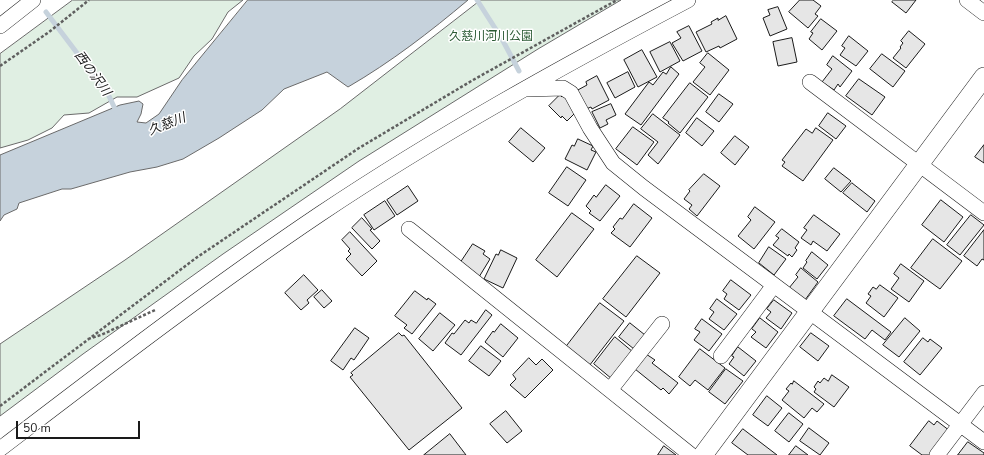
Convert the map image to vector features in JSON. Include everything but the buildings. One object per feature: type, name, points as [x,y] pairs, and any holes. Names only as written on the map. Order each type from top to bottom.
[{"type":"street","points":[[0,26],[33,0]]},
{"type":"street","points":[[0,449],[209,292],[320,214],[402,161],[578,58],[688,0]]},
{"type":"street","points":[[967,0],[984,13]]},
{"type":"street","points":[[703,455],[984,77]]},
{"type":"street","points":[[810,82],[984,213]]},
{"type":"street","points":[[525,89],[563,88],[571,93],[590,128],[613,162],[644,188],[984,442]]},
{"type":"street","points":[[409,229],[691,455]]},
{"type":"street","points":[[721,356],[774,285]]},
{"type":"street","points":[[610,390],[662,324]]},
{"type":"street","points":[[937,455],[984,393]]},
{"type":"path","points":[[0,66],[49,32],[89,0]]},
{"type":"path","points":[[0,406],[196,258],[359,148],[506,61],[617,0]]},
{"type":"path","points":[[86,340],[101,335],[159,309]]},
{"type":"green space","points":[[73,0],[243,0],[228,12],[212,39],[194,56],[179,78],[137,97],[117,97],[89,113],[64,115],[52,128],[28,140],[0,148],[0,54]]},
{"type":"green space","name":"久慈川河川公園","points":[[481,0],[621,0],[538,49],[359,161],[223,254],[83,354],[0,416],[0,344],[125,260],[340,109]]},
{"type":"water","name":"久慈川","points":[[248,0],[468,0],[410,46],[348,87],[327,72],[284,89],[262,110],[183,159],[71,189],[62,189],[19,203],[17,209],[4,215],[0,221],[0,155],[120,105],[139,101],[143,104],[141,114],[137,122],[146,123],[159,114],[182,80]]},
{"type":"waterway","points":[[477,0],[502,39],[519,71]]},
{"type":"waterway","name":"西の沢川","points":[[46,12],[108,94],[117,113]]}]
